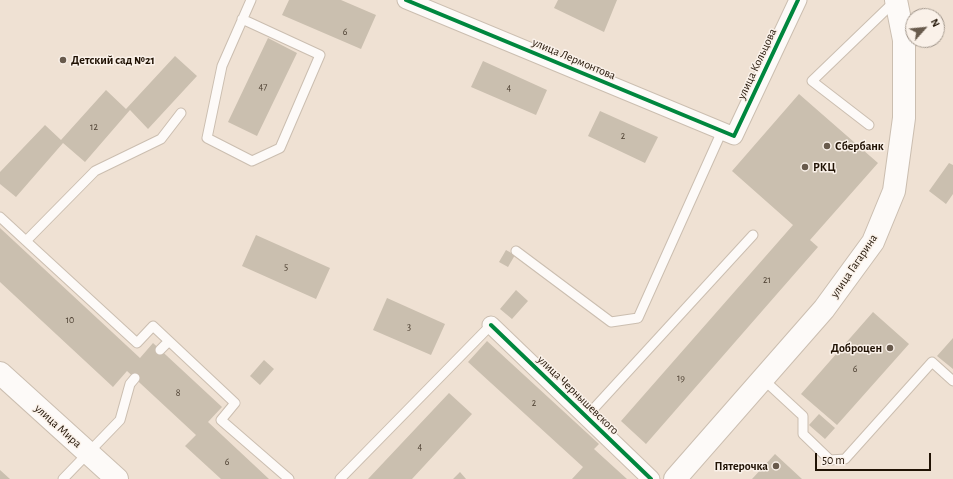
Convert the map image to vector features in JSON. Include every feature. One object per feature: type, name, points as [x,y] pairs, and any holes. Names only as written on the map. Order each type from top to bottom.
[{"type":"main road","name":"улица Гагарина","points":[[675,479],[824,309],[873,242],[894,191],[904,118],[904,40],[896,0]]},
{"type":"main road","name":"улица Мира","points":[[0,373],[116,479]]},
{"type":"street","name":"улица Лермонтова","points":[[406,0],[728,134]]},
{"type":"street","name":"улица Кольцова","points":[[728,134],[798,0]]},
{"type":"street","name":"улица Чернышевского","points":[[491,325],[651,479]]},
{"type":"lane","points":[[242,19],[320,55],[280,148],[252,161],[207,138],[222,66],[242,19],[251,0]]},
{"type":"lane","points":[[869,125],[812,81],[896,0]]},
{"type":"lane","points":[[26,241],[95,171],[161,139],[181,113]]},
{"type":"lane","points":[[516,251],[611,322],[638,318],[728,134]]},
{"type":"lane","points":[[0,217],[137,343],[153,326],[235,403],[222,420],[289,479]]},
{"type":"lane","points":[[586,417],[753,235]]},
{"type":"lane","points":[[340,479],[491,325]]},
{"type":"lane","points":[[160,350],[169,341]]},
{"type":"lane","points":[[763,379],[803,416],[803,434],[830,460],[845,459],[932,362],[953,381]]},
{"type":"lane","points":[[63,479],[120,420],[130,384],[135,378]]},
{"type":"building","points":[[289,0],[341,0],[376,15],[361,49],[282,15]]},
{"type":"building","points":[[558,0],[617,0],[604,32],[554,8]]},
{"type":"building","points":[[268,38],[297,53],[257,136],[228,122]]},
{"type":"building","points":[[175,56],[197,76],[148,129],[130,110],[85,162],[63,143],[16,197],[0,184],[0,172],[45,125],[61,140],[106,90],[126,109]]},
{"type":"building","points":[[483,61],[547,90],[536,115],[471,87]]},
{"type":"building","points":[[799,94],[878,163],[810,240],[818,247],[646,444],[621,421],[793,225],[732,171]]},
{"type":"building","points":[[600,111],[658,137],[645,163],[588,136]]},
{"type":"building","points":[[949,163],[953,165],[953,194],[946,204],[929,191]]},
{"type":"building","points":[[0,228],[140,358],[153,343],[222,407],[208,422],[269,479],[221,479],[185,446],[196,435],[127,371],[113,387],[0,282]]},
{"type":"building","points":[[256,235],[330,268],[316,299],[242,266]]},
{"type":"building","points":[[506,250],[515,255],[508,267],[499,262]]},
{"type":"building","points":[[516,290],[528,301],[512,319],[500,309]]},
{"type":"building","points":[[387,298],[445,324],[431,355],[373,330]]},
{"type":"building","points":[[873,312],[909,344],[837,425],[801,394]]},
{"type":"building","points":[[953,338],[953,369],[937,356]]},
{"type":"building","points":[[487,341],[599,444],[594,449],[627,479],[572,479],[583,467],[468,362]]},
{"type":"building","points":[[264,360],[274,369],[260,385],[250,376]]},
{"type":"building","points":[[449,393],[472,414],[412,479],[368,479]]},
{"type":"building","points":[[819,414],[835,428],[825,439],[809,425]]},
{"type":"building","name":"Пятерочка","points":[[775,454],[802,479],[752,479]]},
{"type":"building","points":[[0,470],[10,479],[0,479]]},
{"type":"building","points":[[460,472],[466,479],[453,479]]},
{"type":"cycle path","points":[[406,0],[734,136],[798,0]]},
{"type":"cycle path","points":[[491,325],[651,479]]},
{"type":"place","name":"Детский сад №21","points":[[63,60]]},
{"type":"place","name":"Сбербанк","points":[[827,146]]},
{"type":"place","name":"РКЦ","points":[[805,167]]},
{"type":"place","name":"Доброцен","points":[[890,348]]},
{"type":"place","name":"Пятерочка","points":[[776,466]]}]
